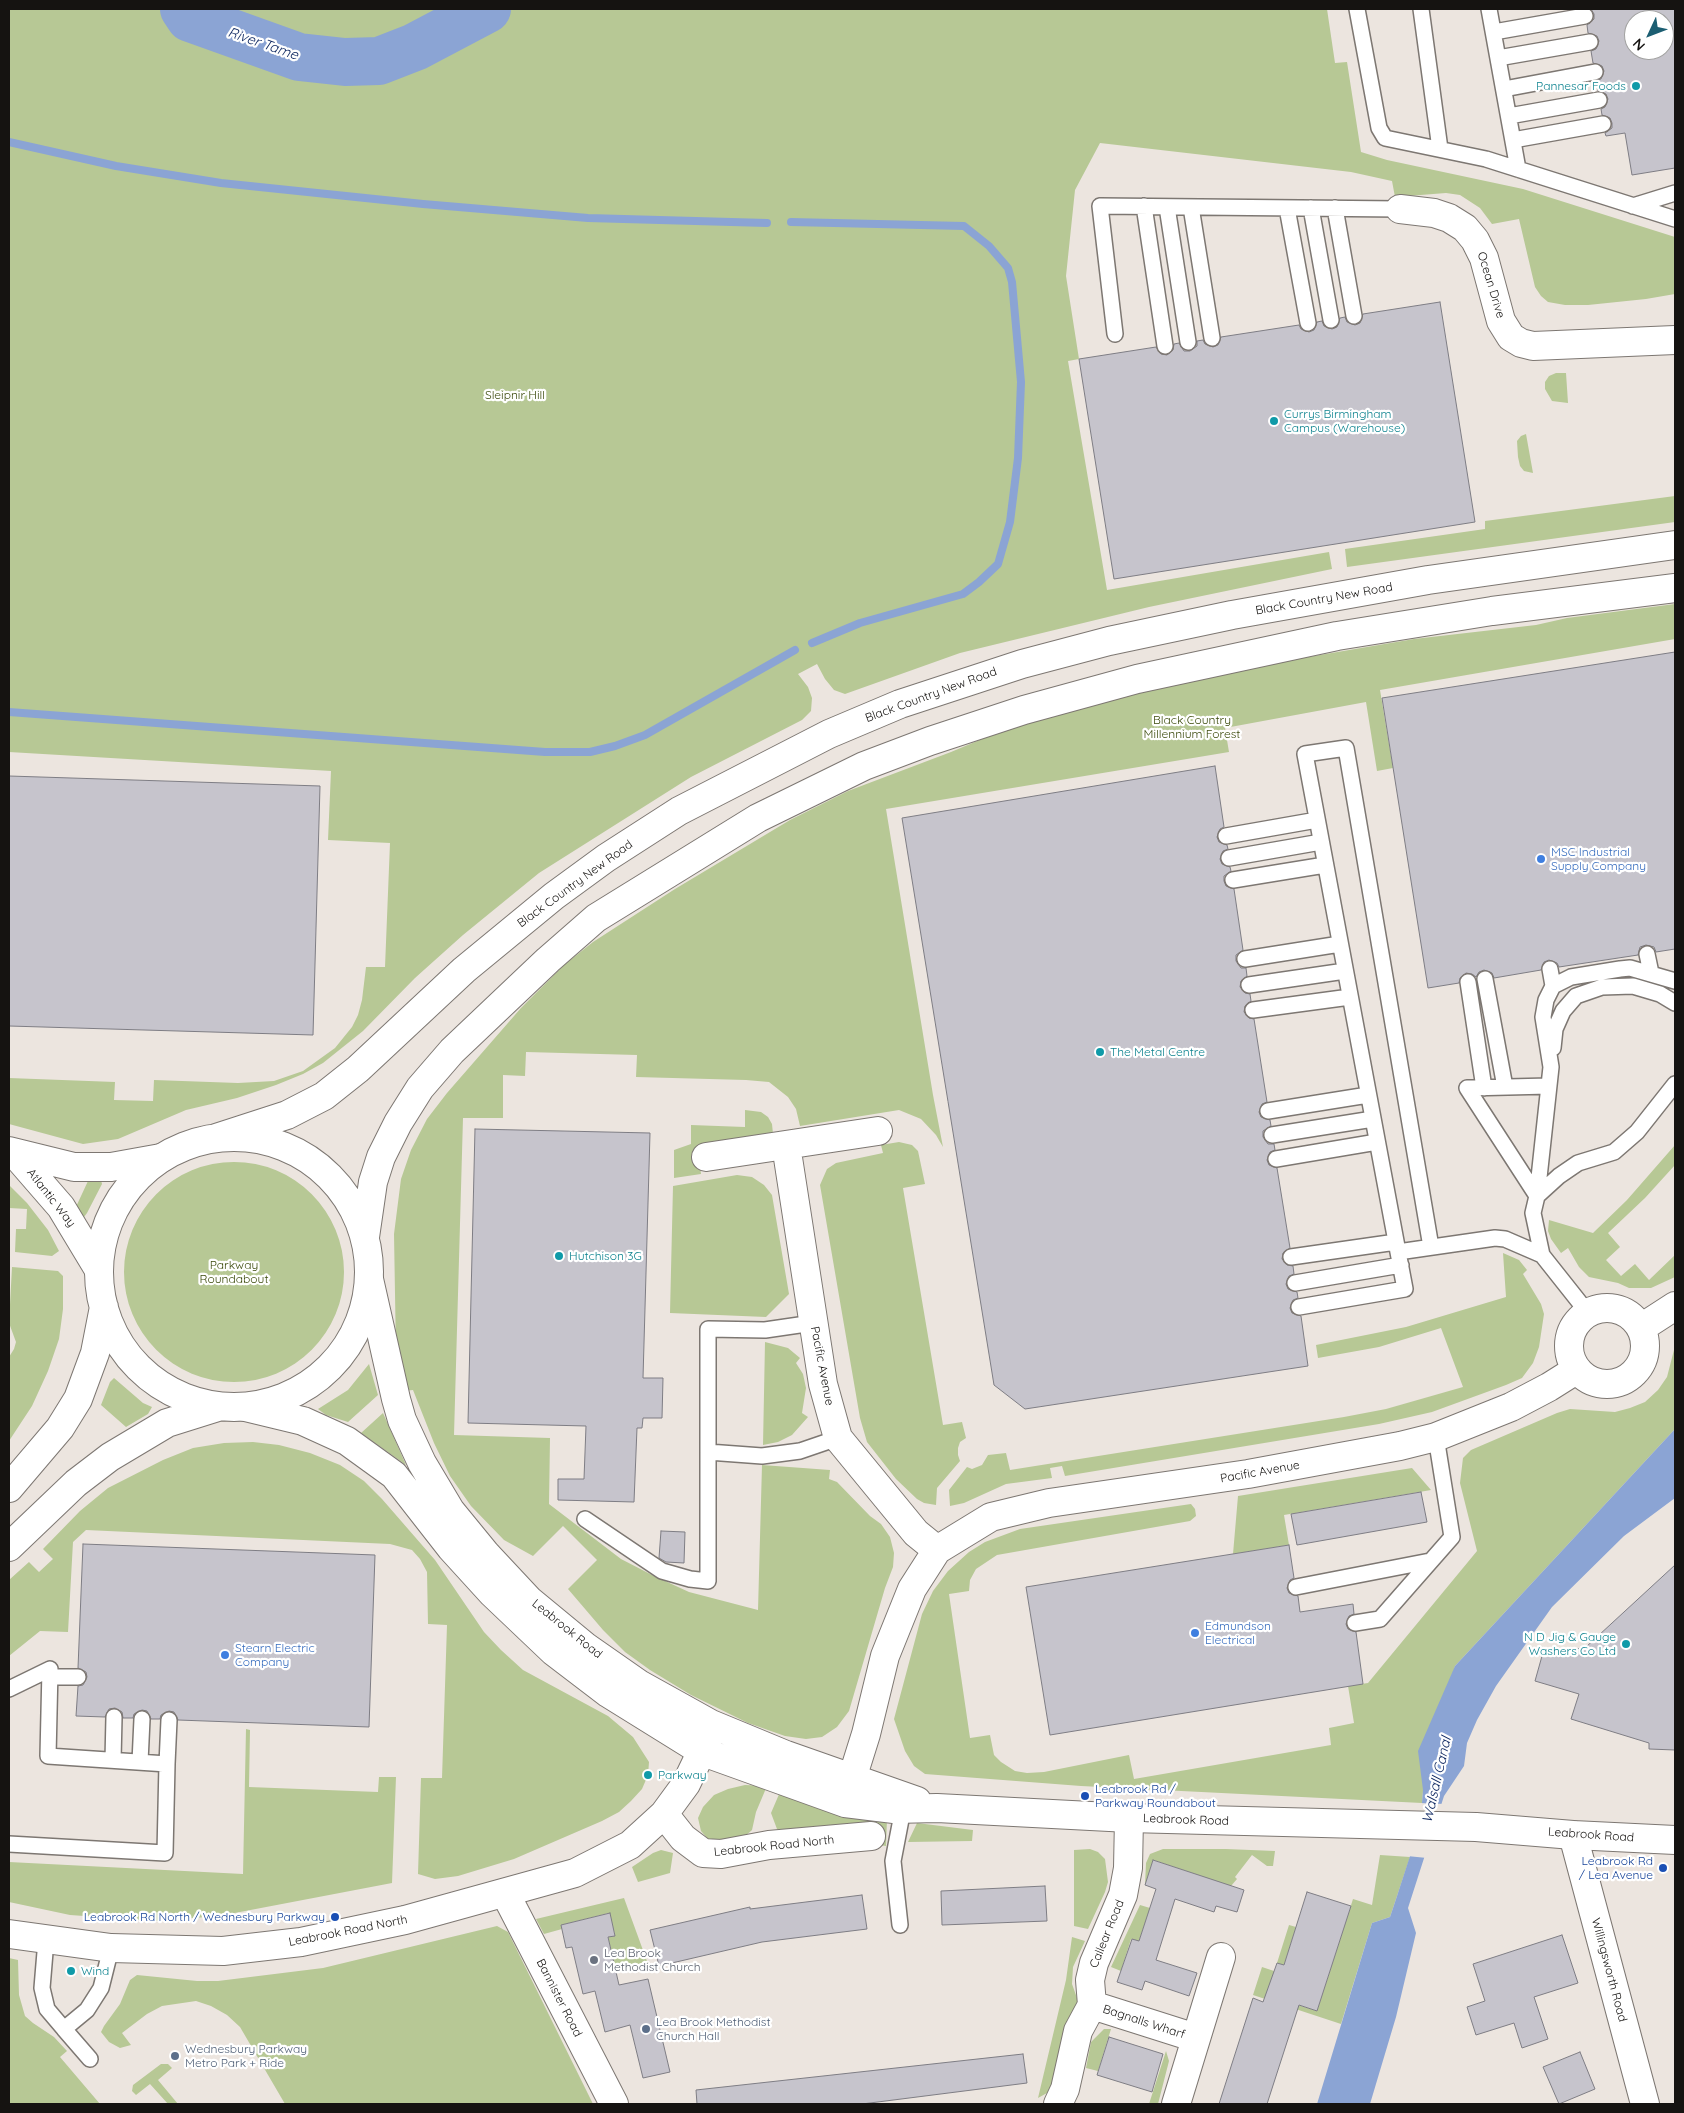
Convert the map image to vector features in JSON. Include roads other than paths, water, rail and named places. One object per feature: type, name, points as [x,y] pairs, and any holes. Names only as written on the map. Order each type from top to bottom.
[{"type":"main road","name":"Ocean Drive","points":[[1400,209],[1434,212],[1449,218],[1465,228],[1476,240],[1484,258],[1501,321],[1511,337],[1521,343],[1533,346],[1675,340]]},
{"type":"main road","name":"Black Country New Road","points":[[216,1138],[287,1115],[324,1096],[358,1069],[464,970],[554,896],[606,858],[679,811],[829,734],[900,704],[1022,664],[1108,641],[1194,623],[1428,580],[1675,546]]},
{"type":"main road","points":[[365,1237],[348,1200],[335,1183],[318,1167],[298,1154],[279,1145],[250,1138],[216,1138],[184,1146],[161,1158],[137,1178],[120,1200],[106,1228],[99,1270],[104,1307],[122,1348],[143,1372],[171,1392],[194,1402],[218,1407],[245,1407],[281,1399],[308,1386],[326,1372],[342,1354],[355,1333],[365,1308],[369,1279],[365,1237],[372,1182],[381,1158],[398,1123],[420,1088],[452,1051],[548,960],[596,918],[758,818],[864,766],[930,741],[1024,710],[1137,679],[1337,636],[1492,611],[1675,588]]},
{"type":"main road","points":[[706,1157],[878,1131]]},
{"type":"main road","name":"Pacific Avenue","points":[[786,1145],[823,1384],[838,1438],[916,1532],[937,1550]]},
{"type":"main road","name":"Atlantic Way","points":[[12,1152],[74,1167],[111,1167],[161,1158]]},
{"type":"main road","name":"Atlantic Way","points":[[12,1152],[61,1207],[99,1270]]},
{"type":"main road","name":"Leabrook Road","points":[[369,1279],[402,1420],[422,1463],[450,1510],[486,1554],[529,1600],[709,1739]]},
{"type":"main road","points":[[1641,1328],[1675,1306]]},
{"type":"main road","points":[[9,1488],[60,1428],[78,1399],[95,1353],[104,1307]]},
{"type":"main road","points":[[1599,1309],[1621,1310],[1632,1316],[1641,1328],[1646,1346],[1644,1358],[1632,1377],[1611,1385],[1598,1384],[1576,1370],[1570,1358],[1568,1345],[1571,1332],[1578,1321],[1588,1313],[1599,1309]]},
{"type":"main road","name":"Pacific Avenue","points":[[848,1790],[866,1734],[885,1656],[912,1589],[937,1550],[991,1517],[1049,1503],[1248,1474],[1400,1446],[1436,1437],[1511,1407],[1549,1388],[1576,1370]]},
{"type":"main road","points":[[9,1548],[76,1483],[110,1457],[167,1423],[218,1407]]},
{"type":"main road","name":"Leabrook Road","points":[[245,1407],[303,1421],[347,1441],[373,1458],[394,1475],[451,1548],[492,1593],[553,1651],[608,1693],[709,1739],[786,1755],[848,1790],[903,1809],[937,1808],[1129,1818],[1345,1825],[1476,1827],[1574,1835],[1675,1840]]},
{"type":"main road","name":"Leabrook Road North","points":[[9,1934],[112,1948],[223,1951],[301,1942],[405,1920],[575,1873],[630,1844],[664,1814],[686,1784],[709,1739]]},
{"type":"main road","name":"Leabrook Road","points":[[848,1790],[937,1808]]},
{"type":"main road","name":"Leabrook Road North","points":[[664,1814],[683,1838],[704,1853],[722,1854],[769,1845],[871,1836]]},
{"type":"main road","name":"Callear Road","points":[[1092,2005],[1090,1980],[1094,1963],[1123,1896],[1128,1868],[1129,1818]]},
{"type":"main road","name":"Willingsworth Road","points":[[1574,1835],[1642,2103]]},
{"type":"main road","name":"Bannister Road","points":[[504,1892],[614,2104]]},
{"type":"main road","name":"Bagnalls Wharf","points":[[1176,2104],[1221,1957]]},
{"type":"main road","points":[[1058,2104],[1065,2089],[1078,2031],[1092,2005]]},
{"type":"main road","name":"Bagnalls Wharf","points":[[1092,2005],[1196,2038]]},
{"type":"lane","points":[[1357,9],[1379,128],[1385,138],[1486,159],[1675,220]]},
{"type":"lane","points":[[1421,9],[1440,149]]},
{"type":"lane","points":[[1489,9],[1518,169]]},
{"type":"lane","points":[[1494,32],[1585,16]]},
{"type":"lane","points":[[1498,58],[1590,42]]},
{"type":"lane","points":[[1504,89],[1594,72]]},
{"type":"lane","points":[[1509,116],[1599,100]]},
{"type":"lane","points":[[1513,140],[1604,124]]},
{"type":"lane","points":[[1633,206],[1675,193]]},
{"type":"lane","points":[[1114,334],[1100,206],[1400,209]]},
{"type":"lane","points":[[1144,206],[1165,346]]},
{"type":"lane","points":[[1167,207],[1188,342]]},
{"type":"lane","points":[[1191,207],[1212,338]]},
{"type":"lane","points":[[1287,208],[1308,323]]},
{"type":"lane","points":[[1311,208],[1331,320]]},
{"type":"lane","points":[[1335,208],[1354,316]]},
{"type":"lane","points":[[1299,1307],[1405,1289],[1305,754],[1346,748],[1431,1247]]},
{"type":"lane","points":[[1226,836],[1317,820]]},
{"type":"lane","points":[[1229,858],[1321,842]]},
{"type":"lane","points":[[1232,880],[1325,865]]},
{"type":"lane","points":[[1245,959],[1340,944]]},
{"type":"lane","points":[[1646,954],[1651,973]]},
{"type":"lane","points":[[1551,1067],[1543,1017],[1546,1000],[1554,986],[1575,970],[1619,964],[1675,981]]},
{"type":"lane","points":[[1550,969],[1554,986]]},
{"type":"lane","points":[[1249,985],[1345,970]]},
{"type":"lane","points":[[1484,979],[1505,1087]]},
{"type":"lane","points":[[1468,982],[1484,1088]]},
{"type":"lane","points":[[1588,1313],[1542,1255],[1533,1214],[1537,1196],[1555,1029],[1563,1011],[1576,996],[1602,986],[1633,986],[1660,994],[1675,1003]]},
{"type":"lane","points":[[1253,1010],[1350,997]]},
{"type":"lane","points":[[1537,1196],[1559,1176],[1578,1163],[1614,1152],[1637,1132],[1675,1084]]},
{"type":"lane","points":[[1537,1196],[1467,1088],[1549,1086]]},
{"type":"lane","points":[[1268,1111],[1368,1095]]},
{"type":"lane","points":[[1272,1135],[1373,1119]]},
{"type":"lane","points":[[1276,1159],[1377,1142]]},
{"type":"lane","points":[[1295,1283],[1398,1253],[1495,1238],[1505,1239],[1542,1255]]},
{"type":"lane","points":[[1292,1258],[1398,1253]]},
{"type":"lane","points":[[585,1519],[662,1571],[690,1579],[708,1581],[708,1329],[765,1330],[813,1323]]},
{"type":"lane","points":[[1355,1624],[1380,1619],[1452,1537],[1436,1437]]},
{"type":"lane","points":[[708,1452],[762,1456],[800,1451],[838,1438]]},
{"type":"lane","points":[[1296,1588],[1430,1561]]},
{"type":"lane","points":[[9,1689],[50,1669],[48,1756],[167,1764]]},
{"type":"lane","points":[[50,1677],[78,1677]]},
{"type":"lane","points":[[113,1760],[114,1718]]},
{"type":"lane","points":[[140,1762],[142,1719]]},
{"type":"lane","points":[[9,1844],[166,1853],[169,1720]]},
{"type":"lane","points":[[900,1925],[892,1860],[903,1809]]},
{"type":"lane","points":[[46,1940],[42,1988],[47,2009],[90,2059]]},
{"type":"lane","points":[[64,2029],[86,2010],[101,1988],[112,1948]]},
{"type":"water","name":"Walsall Canal","points":[[1675,1429],[1675,1498],[1624,1536],[1552,1607],[1496,1686],[1477,1720],[1467,1743],[1464,1766],[1444,1796],[1408,1908],[1416,1933],[1396,2017],[1370,2104],[1317,2104],[1372,1923],[1390,1917],[1410,1856],[1422,1803],[1423,1790],[1418,1751],[1455,1666]]},
{"type":"waterway","name":"River Tame","points":[[184,9],[190,18],[299,57],[345,62],[379,61],[415,47],[487,9]]},
{"type":"waterway","points":[[9,142],[116,166],[221,183],[423,204],[588,218],[767,223]]},
{"type":"waterway","points":[[791,222],[964,226],[989,246],[1008,268],[1012,282],[1021,382],[1018,458],[1010,522],[998,564],[963,594],[860,623],[812,643]]},
{"type":"waterway","points":[[9,712],[545,752],[590,752],[615,746],[645,735],[795,650]]},
{"type":"place","name":"Pannesar Foods","points":[[1636,86]]},
{"type":"place","name":"Currys Birmingham Campus (Warehouse)","points":[[1274,421]]},
{"type":"place","name":"MSC Industrial Supply Company","points":[[1541,859]]},
{"type":"place","name":"The Metal Centre","points":[[1100,1052]]},
{"type":"place","name":"Hutchison 3G","points":[[559,1256]]},
{"type":"place","name":"Edmundson Electrical","points":[[1195,1633]]},
{"type":"place","name":"N D Jig & Gauge Washers Co Ltd","points":[[1626,1644]]},
{"type":"place","name":"Stearn Electric Company","points":[[225,1655]]},
{"type":"place","name":"Parkway","points":[[648,1775]]},
{"type":"place","name":"Leabrook Rd / Parkway Roundabout","points":[[1085,1796]]},
{"type":"place","name":"Leabrook Rd / Lea Avenue","points":[[1663,1868]]},
{"type":"place","name":"Leabrook Rd North / Wednesbury Parkway","points":[[335,1917]]},
{"type":"place","name":"Lea Brook Methodist Church","points":[[594,1960]]},
{"type":"place","name":"Wind","points":[[71,1971]]},
{"type":"place","name":"Lea Brook Methodist Church Hall","points":[[646,2029]]},
{"type":"place","name":"Wednesbury Parkway Metro Park + Ride","points":[[175,2056]]},
{"type":"park label","name":"Sleipnir Hill","points":[[515,395]]},
{"type":"park label","name":"Black Country Millennium Forest","points":[[1192,727]]},
{"type":"park label","name":"Parkway Roundabout","points":[[234,1272]]}]
